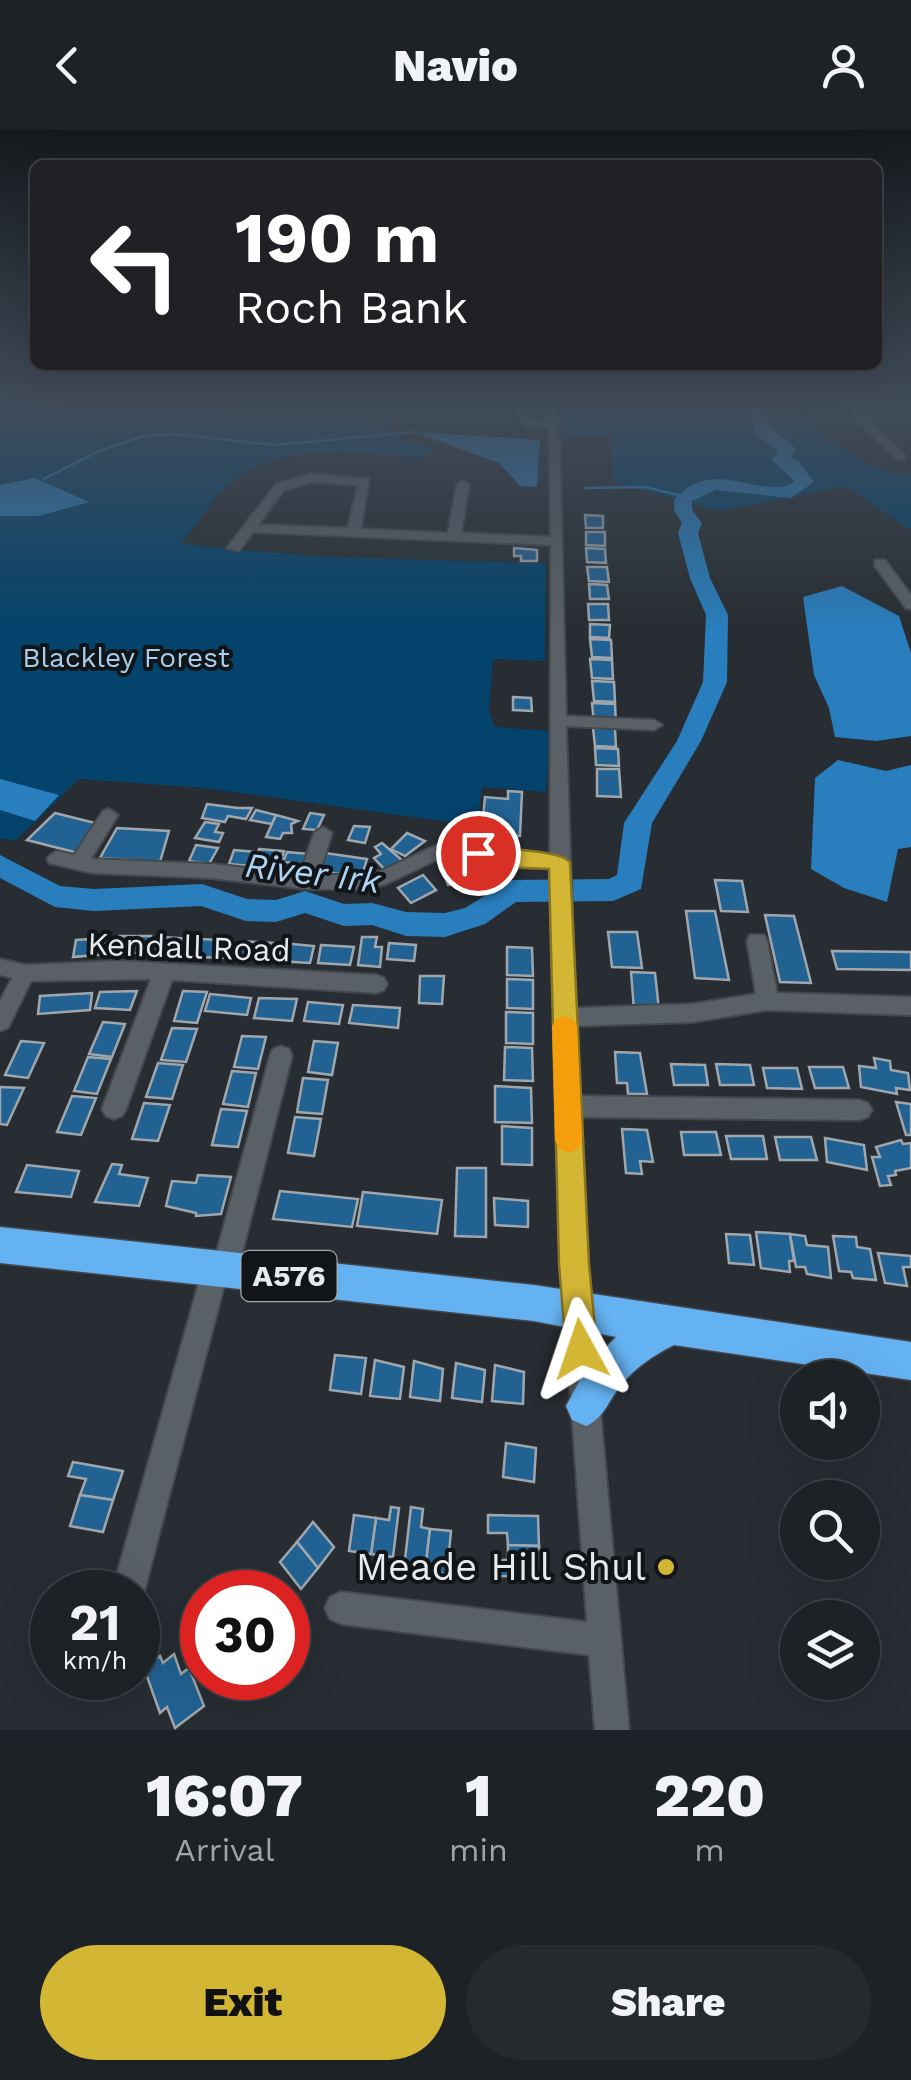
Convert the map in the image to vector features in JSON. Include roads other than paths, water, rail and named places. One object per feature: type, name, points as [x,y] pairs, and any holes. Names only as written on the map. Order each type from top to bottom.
[{"type":"highway","name":"A576","points":[[0,1245],[534,1303],[911,1361]]},
{"type":"highway","points":[[586,1406],[615,1360],[650,1336],[674,1327]]},
{"type":"street","points":[[234,548],[280,487],[297,482]]},
{"type":"street","points":[[354,532],[366,485],[358,482]]},
{"type":"street","points":[[556,482],[560,905],[567,1106],[578,1311],[612,1730]]},
{"type":"street","points":[[454,537],[463,485]]},
{"type":"street","points":[[249,528],[558,541]]},
{"type":"street","points":[[880,563],[911,605]]},
{"type":"street","points":[[559,721],[654,725]]},
{"type":"street","points":[[79,863],[110,815]]},
{"type":"street","points":[[307,882],[322,833]]},
{"type":"street","points":[[56,858],[307,882],[364,882],[386,877],[434,850],[445,848],[560,870]]},
{"type":"street","points":[[757,941],[768,1001]]},
{"type":"street","name":"Kendall Road","points":[[0,967],[25,973],[119,970],[378,984]]},
{"type":"street","points":[[114,1108],[164,972]]},
{"type":"street","points":[[0,1022],[25,973]]},
{"type":"street","points":[[564,1017],[693,1014],[768,1001],[911,1006]]},
{"type":"street","points":[[134,1570],[281,1056]]},
{"type":"street","points":[[567,1106],[860,1110]]},
{"type":"street","points":[[341,1608],[606,1641]]},
{"type":"waterway","name":"River Irk","points":[[0,865],[55,896],[94,900],[202,895],[246,910],[276,911],[305,902],[344,915],[372,914],[406,924],[445,925],[475,916],[510,891],[613,890],[631,881],[638,823],[689,741],[715,682],[717,615],[700,578],[688,533],[692,523],[683,510],[683,500],[693,491],[716,484],[782,494],[791,493],[805,482]]},
{"type":"waterway","points":[[585,488],[645,487],[686,497]]},
{"type":"place","name":"Meade Hill Shul","points":[[666,1567]]},
{"type":"park label","name":"Blackley Forest","points":[[126,657]]}]
